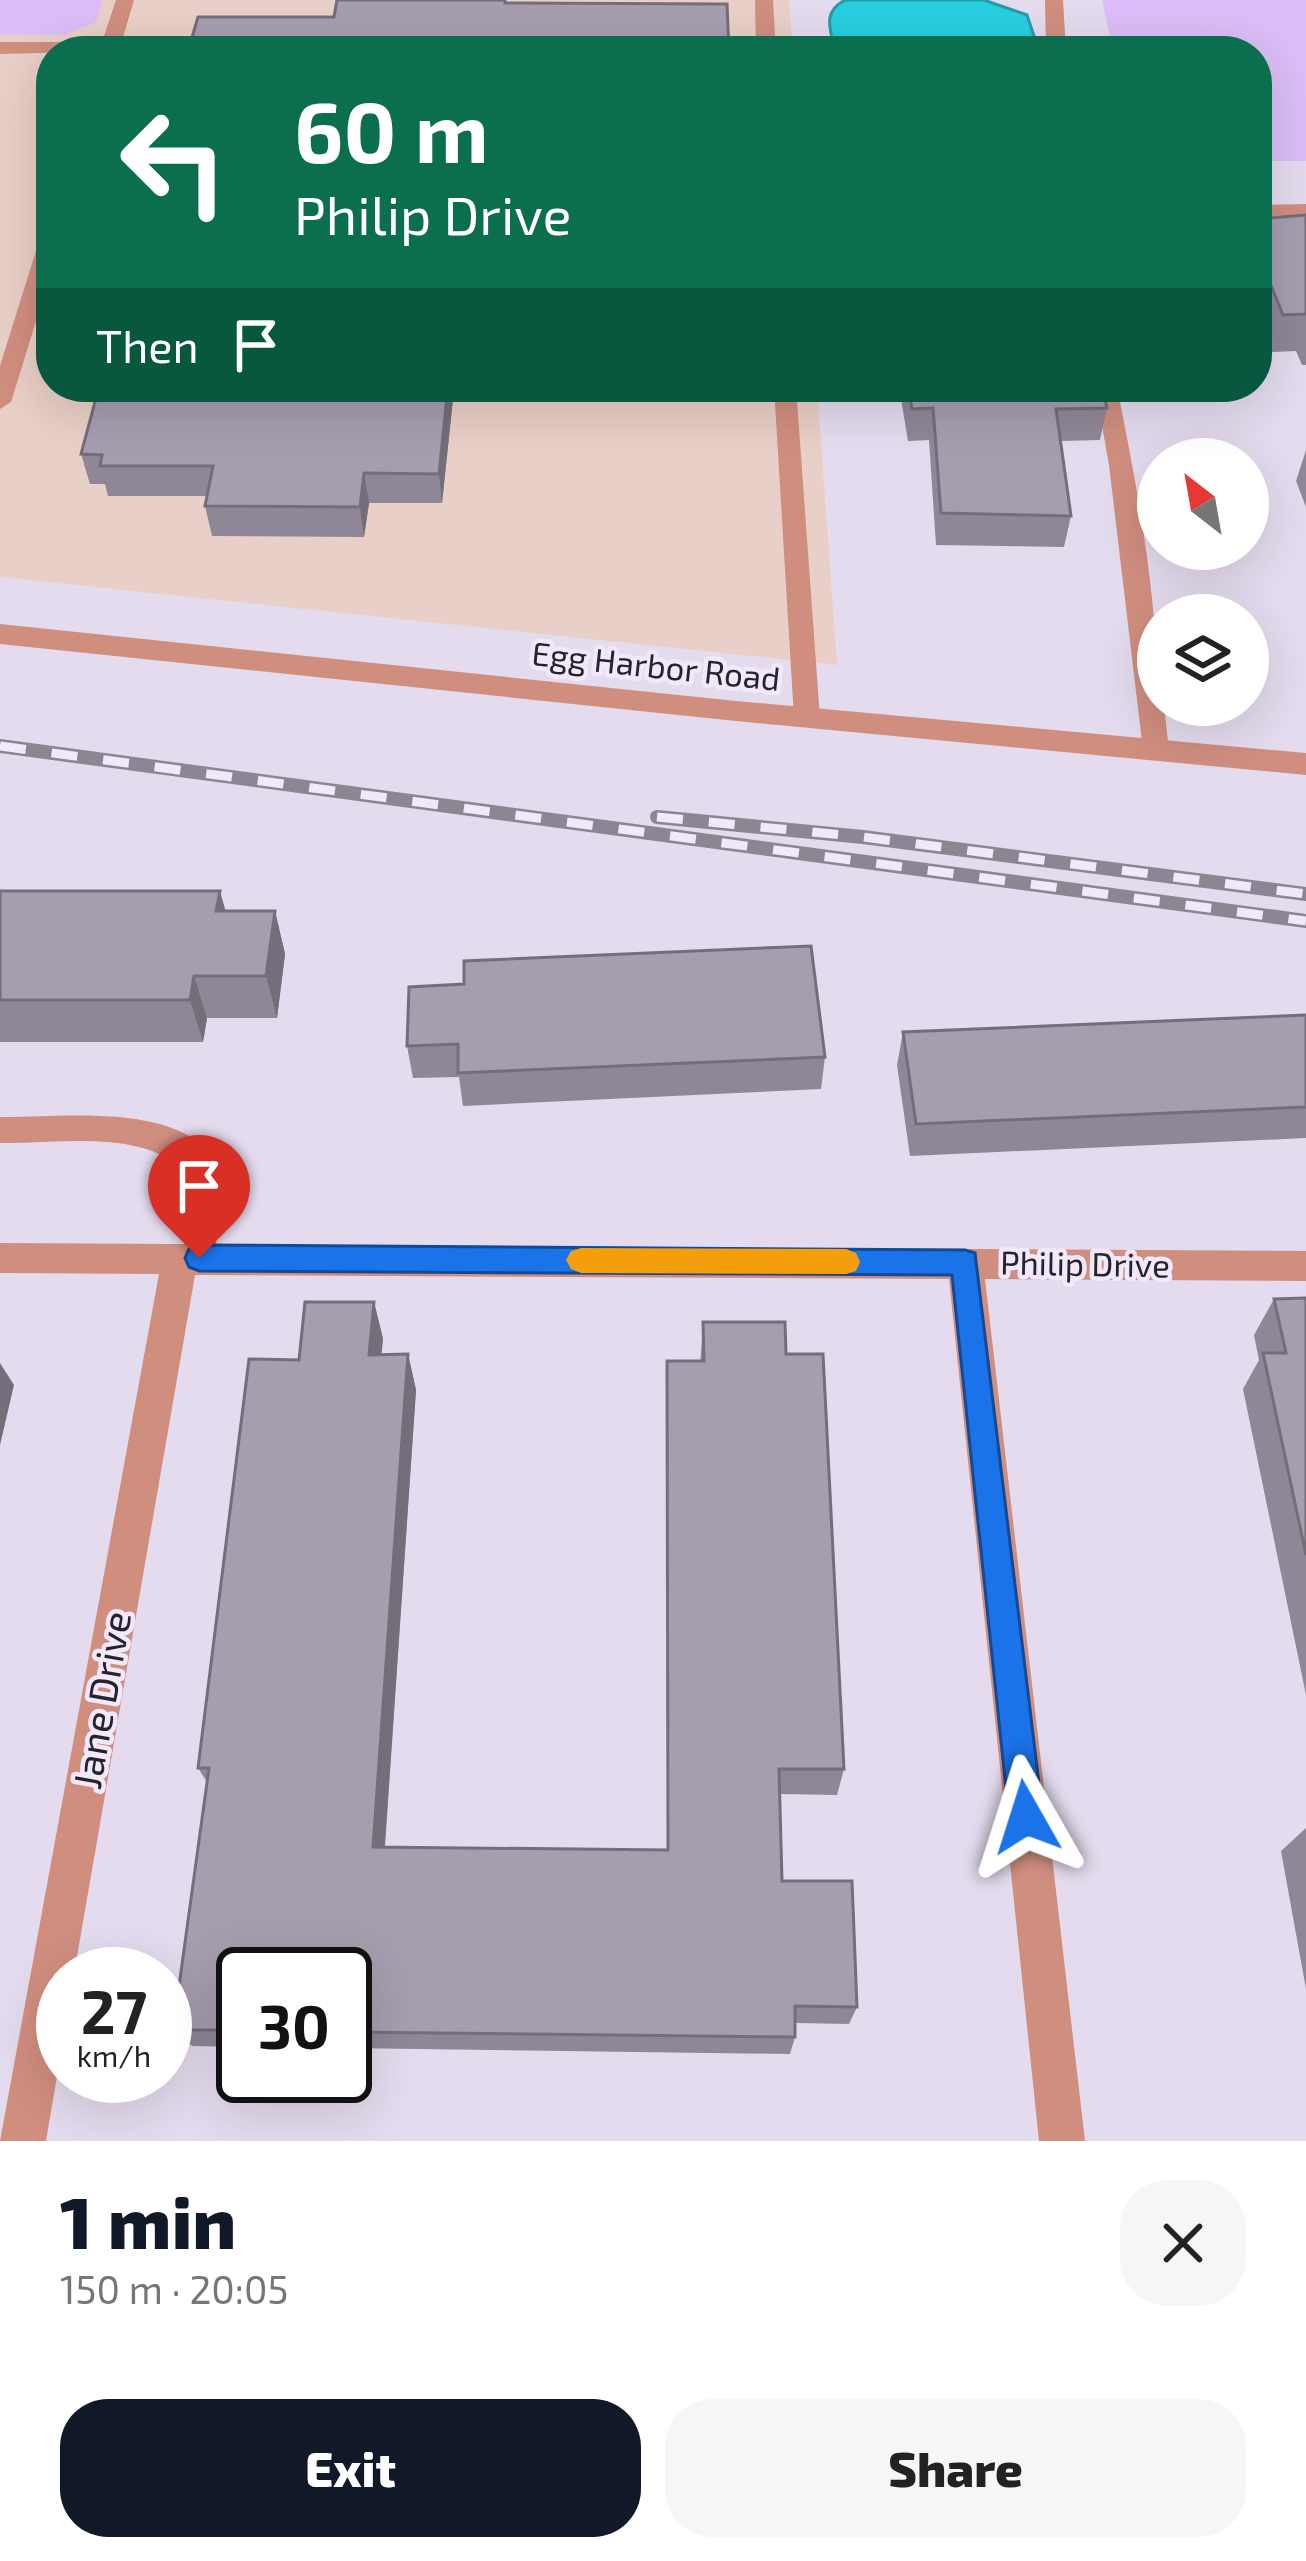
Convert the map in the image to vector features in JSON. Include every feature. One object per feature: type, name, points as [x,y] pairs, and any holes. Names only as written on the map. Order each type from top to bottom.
[{"type":"street","name":"Egg Harbor Road","points":[[0,634],[807,718],[1306,764]]},
{"type":"street","name":"Philip Drive","points":[[0,1258],[1306,1266]]},
{"type":"street","name":"Jane Drive","points":[[23,2141],[190,1258]]},
{"type":"street","points":[[965,1262],[1062,2141]]},
{"type":"lane","points":[[114,36],[125,0]]},
{"type":"lane","points":[[764,0],[765,36]]},
{"type":"lane","points":[[1054,0],[1055,36]]},
{"type":"lane","points":[[0,48],[36,49]]},
{"type":"lane","points":[[1272,211],[1306,210]]},
{"type":"lane","points":[[0,402],[36,286]]},
{"type":"lane","points":[[786,402],[807,718]]},
{"type":"lane","points":[[1109,402],[1156,750]]},
{"type":"lane","points":[[0,1130],[149,1132],[183,1148],[205,1169],[190,1258]]},
{"type":"shaded area","points":[[0,0],[789,0],[792,36],[36,36],[36,402],[818,402],[837,665],[0,577]]},
{"type":"shaded area","points":[[0,0],[103,0],[96,22],[65,35],[0,35]]},
{"type":"shaded area","points":[[1102,0],[1306,0],[1306,161],[1272,161],[1272,36],[1110,36]]},
{"type":"water","points":[[845,0],[984,0],[1027,15],[1034,36],[832,36],[830,16]]},
{"type":"building","points":[[337,0],[727,4],[728,36],[192,36],[198,17],[334,17]]},
{"type":"building","points":[[1306,215],[1306,314],[1283,315],[1272,288],[1272,218]]},
{"type":"building","points":[[95,402],[446,402],[439,474],[364,473],[360,507],[205,506],[213,466],[100,466],[102,455],[81,454]]},
{"type":"building","points":[[911,402],[1106,402],[1107,408],[1056,409],[1071,516],[941,513],[933,408],[912,409]]},
{"type":"building","points":[[0,891],[220,891],[216,911],[275,911],[266,976],[194,976],[190,1000],[0,1000]]},
{"type":"building","points":[[811,946],[825,1057],[458,1073],[458,1044],[407,1046],[409,987],[464,984],[464,961]]},
{"type":"building","points":[[1306,1015],[1306,1107],[916,1124],[903,1032]]},
{"type":"building","points":[[1306,1298],[1306,1555],[1263,1353],[1286,1353],[1274,1299]]},
{"type":"building","points":[[305,1302],[374,1302],[369,1355],[408,1354],[373,1847],[668,1850],[667,1361],[704,1361],[703,1322],[785,1322],[786,1354],[823,1354],[844,1769],[779,1769],[782,1881],[852,1881],[857,2007],[795,2006],[795,2037],[372,2032],[372,1947],[216,1947],[216,2030],[192,2030],[192,1947],[184,1947],[209,1768],[198,1768],[249,1359],[299,1360]]},
{"type":"railway","points":[[0,746],[1306,921]]},
{"type":"railway","points":[[657,817],[863,837],[1306,894]]},
{"type":"slow traffic","points":[[581,1260],[846,1262]]},
{"type":"route","points":[[199,1258],[965,1262],[1026,1817]]}]
